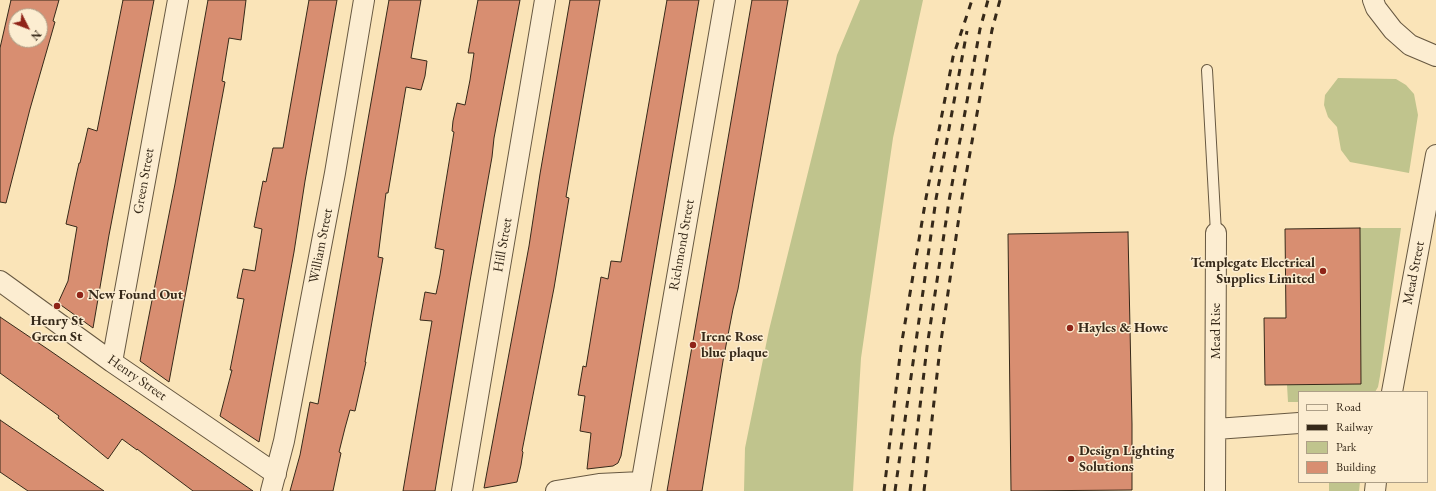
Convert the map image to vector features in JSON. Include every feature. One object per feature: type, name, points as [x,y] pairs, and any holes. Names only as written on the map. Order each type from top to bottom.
[{"type":"street","name":"Green Street","points":[[112,362],[178,0]]},
{"type":"street","name":"William Street","points":[[273,482],[284,441],[335,173],[364,0]]},
{"type":"street","name":"Hill Street","points":[[462,491],[545,0]]},
{"type":"street","name":"Richmond Street","points":[[640,486],[725,0]]},
{"type":"street","points":[[1373,0],[1376,8],[1393,30],[1410,45],[1436,56]]},
{"type":"street","name":"Mead Street","points":[[1392,391],[1436,155]]},
{"type":"street","name":"Mead Rise","points":[[1216,233],[1216,491]]},
{"type":"street","name":"Henry Street","points":[[0,281],[273,482]]},
{"type":"street","points":[[1216,429],[1298,423]]},
{"type":"street","points":[[556,491],[599,484],[640,486]]},
{"type":"lane","points":[[1207,70],[1216,233]]},
{"type":"green space","points":[[860,0],[923,0],[893,138],[861,358],[853,491],[744,491],[745,448],[769,330],[837,55]]},
{"type":"green space","points":[[1338,78],[1396,79],[1406,85],[1414,94],[1418,115],[1409,173],[1350,162],[1341,150],[1337,127],[1328,117],[1324,105],[1325,95]]},
{"type":"green space","points":[[1360,228],[1401,228],[1380,376],[1376,391],[1298,391],[1298,402],[1288,402],[1287,385],[1361,384]]},
{"type":"green space","points":[[1329,483],[1360,483],[1359,491],[1329,491]]},
{"type":"building","points":[[11,0],[59,0],[53,21],[55,22],[48,46],[48,8],[9,8]]},
{"type":"building","points":[[123,0],[154,0],[109,235],[93,328],[58,303],[68,281],[77,227],[66,224],[75,181],[88,128],[97,131]]},
{"type":"building","points":[[208,0],[246,0],[241,40],[229,38],[222,81],[225,82],[169,382],[140,361],[175,184]]},
{"type":"building","points":[[309,0],[337,0],[294,252],[259,442],[220,416],[232,370],[230,370],[244,299],[237,298],[243,269],[255,271],[262,229],[254,227],[263,181],[266,182],[273,148],[283,148]]},
{"type":"building","points":[[389,0],[421,0],[411,58],[427,61],[425,76],[421,90],[406,87],[388,193],[386,193],[378,257],[383,258],[366,362],[355,411],[350,410],[345,428],[339,452],[341,453],[333,491],[290,491],[300,455],[310,402],[318,404]]},
{"type":"building","points":[[478,0],[520,0],[494,138],[435,491],[403,491],[432,321],[420,320],[425,292],[436,294],[440,275],[444,250],[435,248],[454,132],[452,131],[453,121],[457,103],[465,105],[470,80],[474,53],[468,53]]},
{"type":"building","points":[[570,0],[600,0],[566,197],[569,198],[554,288],[517,482],[484,488],[529,246]]},
{"type":"building","points":[[667,0],[699,0],[621,456],[618,463],[613,466],[587,469],[591,433],[580,431],[585,396],[578,395],[583,366],[586,367],[601,277],[608,279],[611,261],[621,262]]},
{"type":"building","points":[[752,0],[788,0],[738,289],[723,361],[702,491],[667,491]]},
{"type":"building","points":[[8,13],[8,48],[48,48],[6,203],[0,202],[0,48]]},
{"type":"building","name":"Templegate Electrical Supplies Limited","points":[[1360,228],[1361,384],[1265,385],[1264,318],[1286,318],[1285,229]]},
{"type":"building","points":[[1128,232],[1132,490],[1011,491],[1008,234]]},
{"type":"building","points":[[0,317],[253,491],[193,491],[122,439],[108,459],[58,418],[59,416],[0,373]]},
{"type":"building","points":[[0,420],[104,491],[28,491],[0,472]]},
{"type":"railway","points":[[884,491],[901,347],[926,198],[953,57],[972,0]]},
{"type":"railway","points":[[910,491],[927,347],[949,201],[980,29],[988,0]]},
{"type":"railway","points":[[924,491],[940,348],[961,203],[992,30],[1000,0]]},
{"type":"railway","points":[[895,491],[936,199],[967,31]]},
{"type":"place","name":"Templegate Electrical Supplies Limited","points":[[1323,271]]},
{"type":"place","name":"New Found Out","points":[[80,295]]},
{"type":"place","name":"Henry St Green St","points":[[57,306]]},
{"type":"place","name":"Hayles & Howe","points":[[1070,328]]},
{"type":"place","name":"Irene Rose blue plaque","points":[[693,345]]},
{"type":"place","name":"Design Lighting Solutions","points":[[1071,459]]}]
